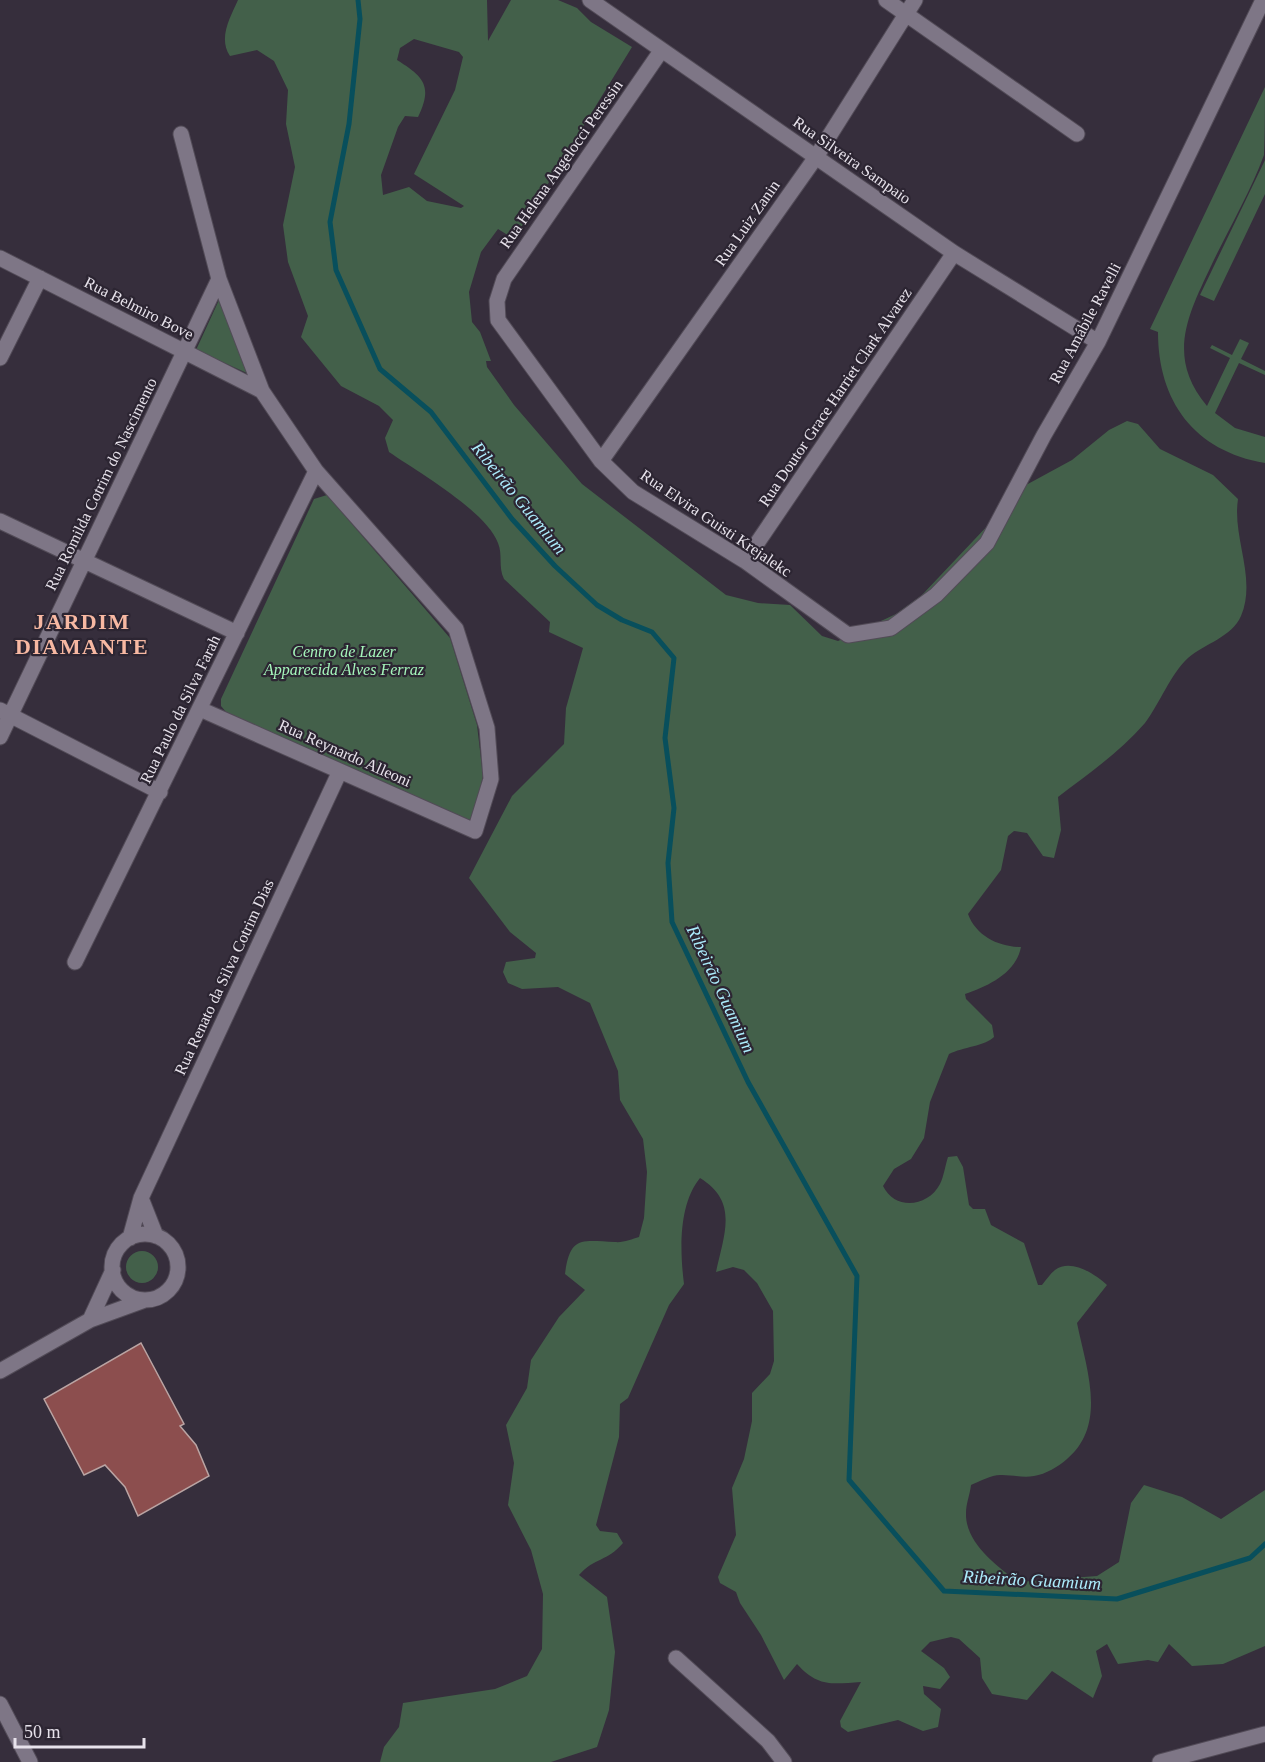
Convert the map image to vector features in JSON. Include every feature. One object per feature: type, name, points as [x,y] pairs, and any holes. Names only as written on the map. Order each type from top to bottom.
[{"type":"street","name":"Rua Silveira Sampaio","points":[[590,0],[954,252],[1098,342]]},
{"type":"street","points":[[886,0],[910,6],[1077,134]]},
{"type":"street","name":"Rua Amábile Ravelli","points":[[891,628],[936,595],[987,543],[1044,435],[1098,342],[1263,0]]},
{"type":"street","name":"Rua Luiz Zanin","points":[[601,460],[816,157],[910,6]]},
{"type":"street","name":"Rua Helena Angelocci Peressin","points":[[497,301],[504,279],[661,51]]},
{"type":"street","points":[[181,134],[219,279],[262,391],[316,471]]},
{"type":"street","name":"Rua Doutor Grace Harriet Clark Alvarez","points":[[745,561],[954,252]]},
{"type":"street","name":"Rua Belmiro Bove","points":[[0,258],[262,391]]},
{"type":"street","points":[[0,358],[40,278]]},
{"type":"street","name":"Rua Romilda Cotrim do Nascimento","points":[[0,737],[5,712],[84,561],[219,279]]},
{"type":"street","name":"Rua Elvira Guisti Krejalekc","points":[[497,301],[498,320],[601,460],[633,492],[745,561],[849,635],[891,628]]},
{"type":"street","name":"Rua Paulo da Silva Farah","points":[[75,962],[316,471]]},
{"type":"street","name":"Rua Reynardo Alleoni","points":[[200,708],[476,831],[491,779],[487,728],[456,629],[316,471]]},
{"type":"street","points":[[0,521],[237,633]]},
{"type":"street","points":[[5,712],[160,792]]},
{"type":"street","name":"Rua Renato da Silva Cotrim Dias","points":[[130,1238],[141,1198],[340,771]]},
{"type":"street","points":[[141,1198],[156,1236]]},
{"type":"street","points":[[0,1371],[90,1320],[166,1293],[177,1275],[175,1254],[169,1245],[156,1236],[140,1235],[130,1238],[116,1251],[112,1270],[90,1320]]},
{"type":"street","points":[[112,1270],[126,1294],[146,1300]]},
{"type":"street","points":[[676,1658],[768,1741],[784,1762]]},
{"type":"street","points":[[0,1704],[30,1762]]},
{"type":"street","points":[[1160,1762],[1265,1734]]},
{"type":"green space","points":[[238,0],[487,0],[488,41],[511,0],[558,0],[577,8],[591,22],[632,47],[514,239],[498,229],[481,252],[469,292],[472,322],[480,332],[491,361],[486,361],[487,367],[514,405],[582,484],[726,595],[758,603],[790,605],[822,636],[838,641],[896,614],[922,595],[1026,485],[1072,460],[1109,430],[1127,421],[1138,424],[1160,449],[1213,475],[1238,499],[1238,528],[1246,573],[1245,602],[1241,616],[1231,629],[1188,658],[1170,681],[1145,723],[1125,744],[1058,797],[1061,830],[1054,858],[1043,856],[1027,833],[1014,831],[1008,836],[1001,870],[968,914],[982,934],[989,939],[1005,945],[1021,947],[1013,964],[1000,977],[965,994],[966,999],[992,1025],[994,1037],[949,1054],[930,1102],[924,1138],[911,1159],[894,1169],[883,1186],[888,1194],[903,1202],[912,1203],[928,1198],[935,1192],[943,1178],[948,1157],[957,1156],[963,1167],[969,1205],[973,1209],[985,1209],[991,1225],[1024,1243],[1038,1285],[1042,1285],[1055,1270],[1068,1266],[1089,1272],[1107,1285],[1077,1323],[1091,1395],[1091,1412],[1080,1445],[1067,1459],[1047,1472],[1030,1477],[995,1476],[971,1485],[966,1510],[967,1524],[976,1544],[1018,1582],[1097,1576],[1119,1562],[1131,1503],[1144,1485],[1182,1497],[1221,1519],[1265,1490],[1265,1646],[1223,1664],[1192,1666],[1169,1644],[1158,1662],[1148,1660],[1118,1664],[1107,1644],[1096,1651],[1102,1676],[1093,1698],[1052,1671],[1027,1700],[992,1694],[982,1678],[980,1658],[959,1639],[951,1637],[930,1642],[921,1651],[944,1668],[950,1677],[940,1689],[923,1686],[924,1694],[941,1709],[938,1727],[923,1731],[898,1720],[848,1732],[841,1727],[840,1721],[861,1682],[826,1682],[812,1677],[797,1664],[784,1680],[736,1592],[720,1583],[718,1577],[736,1535],[732,1488],[744,1459],[752,1421],[752,1393],[770,1374],[774,1361],[773,1311],[757,1283],[744,1270],[733,1267],[716,1272],[725,1232],[724,1208],[720,1197],[712,1187],[700,1178],[693,1189],[684,1215],[682,1258],[684,1284],[669,1305],[628,1398],[620,1404],[619,1437],[596,1525],[600,1531],[617,1533],[623,1543],[579,1575],[607,1597],[615,1652],[609,1710],[597,1747],[551,1762],[380,1762],[384,1747],[399,1727],[403,1703],[495,1689],[527,1676],[542,1649],[543,1594],[531,1550],[508,1505],[514,1463],[506,1425],[527,1388],[531,1360],[559,1317],[585,1290],[565,1274],[570,1252],[574,1246],[586,1241],[621,1242],[639,1237],[644,1218],[647,1172],[643,1139],[620,1100],[618,1071],[590,1003],[558,987],[522,989],[508,983],[503,972],[506,962],[535,958],[536,953],[510,932],[469,878],[512,796],[564,744],[566,708],[583,648],[549,632],[550,622],[504,579],[498,543],[491,531],[466,505],[389,452],[385,438],[393,420],[379,406],[341,386],[301,337],[308,316],[288,262],[283,225],[295,167],[286,124],[288,90],[274,61],[257,50],[230,56],[225,35]],"holes":[[[414,39],[459,52],[463,57],[455,90],[414,174],[464,206],[461,208],[427,201],[409,187],[383,195],[381,175],[398,127],[405,116],[418,117],[425,97],[423,83],[419,77],[397,60],[400,48]]]},
{"type":"green space","points":[[1265,87],[1264,155],[1195,302],[1185,336],[1184,353],[1194,388],[1207,406],[1230,358],[1210,348],[1212,345],[1232,355],[1240,339],[1249,343],[1241,359],[1265,371],[1265,375],[1239,363],[1215,413],[1235,428],[1265,437],[1265,463],[1240,457],[1218,447],[1185,419],[1173,401],[1165,380],[1158,332],[1150,329]]},
{"type":"green space","points":[[1265,160],[1265,194],[1214,301],[1200,295]]},
{"type":"green space","points":[[219,300],[249,374],[196,350]]},
{"type":"green space","name":"Centro de Lazer Apparecida Alves Ferraz","points":[[327,495],[450,638],[477,725],[483,776],[474,816],[468,821],[226,712],[221,706],[221,699],[314,499]]},
{"type":"green space","points":[[142,1251],[153,1256],[158,1267],[153,1278],[142,1283],[131,1278],[126,1267],[131,1256]]},
{"type":"building","points":[[141,1343],[184,1424],[180,1426],[196,1445],[209,1476],[138,1516],[125,1487],[105,1465],[84,1475],[44,1399]]},
{"type":"waterway","name":"Ribeirão Guamium","points":[[358,0],[360,19],[349,124],[330,222],[336,270],[380,369],[431,412],[512,519],[555,566],[597,605],[622,620],[652,632],[674,658],[665,738],[674,808],[668,863],[672,922],[748,1082],[857,1276],[849,1480],[944,1591],[1117,1599],[1250,1558],[1265,1544]]},
{"type":"district","name":"JARDIM DIAMANTE","points":[[82,634]]}]
